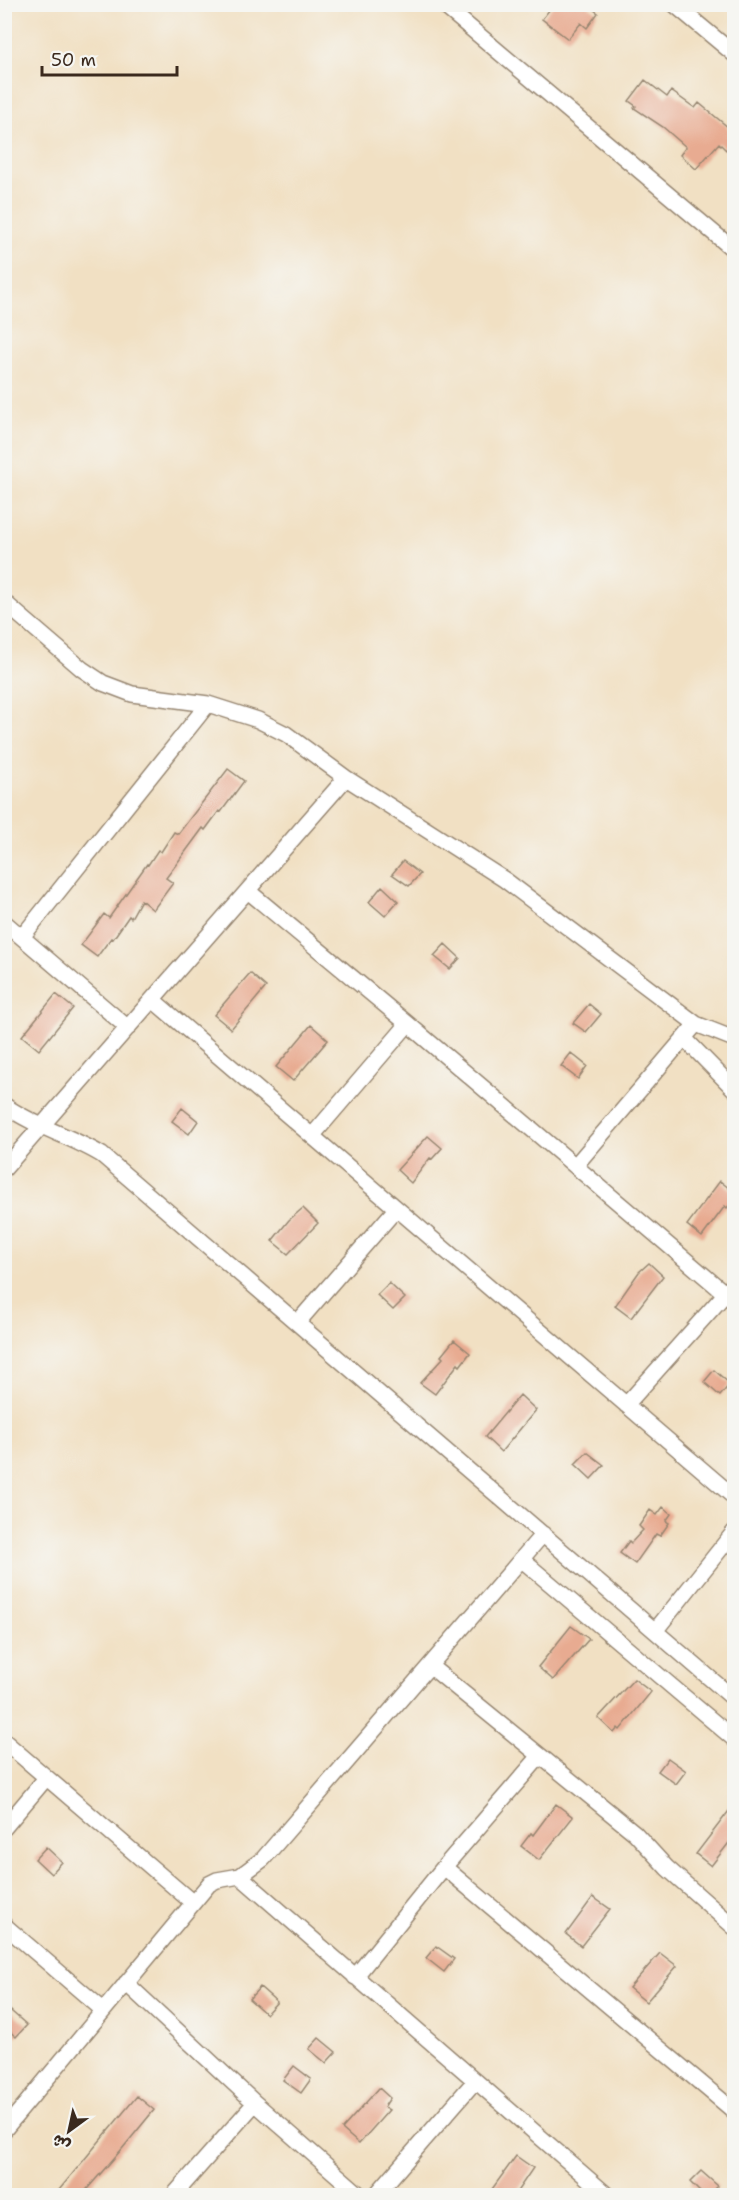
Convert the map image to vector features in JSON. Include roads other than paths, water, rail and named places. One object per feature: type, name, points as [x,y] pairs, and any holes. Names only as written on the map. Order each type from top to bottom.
[{"type":"street","points":[[442,4],[735,250]]},
{"type":"street","points":[[674,4],[735,54]]},
{"type":"street","points":[[4,602],[82,669],[104,683],[132,694],[208,704],[258,720],[286,734],[346,778],[506,880],[696,1024],[735,1040]]},
{"type":"street","points":[[22,937],[208,704]]},
{"type":"street","points":[[4,1169],[346,778]]},
{"type":"street","points":[[248,891],[408,1023],[575,1166],[732,1293],[626,1405]]},
{"type":"street","points":[[4,922],[128,1028]]},
{"type":"street","points":[[153,1000],[735,1497]]},
{"type":"street","points":[[312,1136],[408,1023]]},
{"type":"street","points":[[575,1166],[696,1024]]},
{"type":"street","points":[[684,1040],[735,1089]]},
{"type":"street","points":[[4,1105],[21,1117],[80,1142],[102,1155],[735,1699]]},
{"type":"street","points":[[298,1322],[396,1209]]},
{"type":"street","points":[[655,1631],[735,1532]]},
{"type":"street","points":[[7,2122],[209,1884],[217,1880],[240,1876],[263,1859],[296,1824],[543,1534]]},
{"type":"street","points":[[521,1559],[735,1739]]},
{"type":"street","points":[[430,1666],[635,1833],[667,1868],[732,1919]]},
{"type":"street","points":[[4,1741],[193,1903]]},
{"type":"street","points":[[355,1977],[444,1867],[540,1756]]},
{"type":"street","points":[[4,1828],[46,1778]]},
{"type":"street","points":[[444,1867],[735,2111]]},
{"type":"street","points":[[240,1876],[608,2196]]},
{"type":"street","points":[[4,1925],[104,2010]]},
{"type":"street","points":[[126,1983],[255,2103],[361,2196]]},
{"type":"street","points":[[375,2196],[475,2081]]},
{"type":"street","points":[[173,2196],[255,2103]]}]
